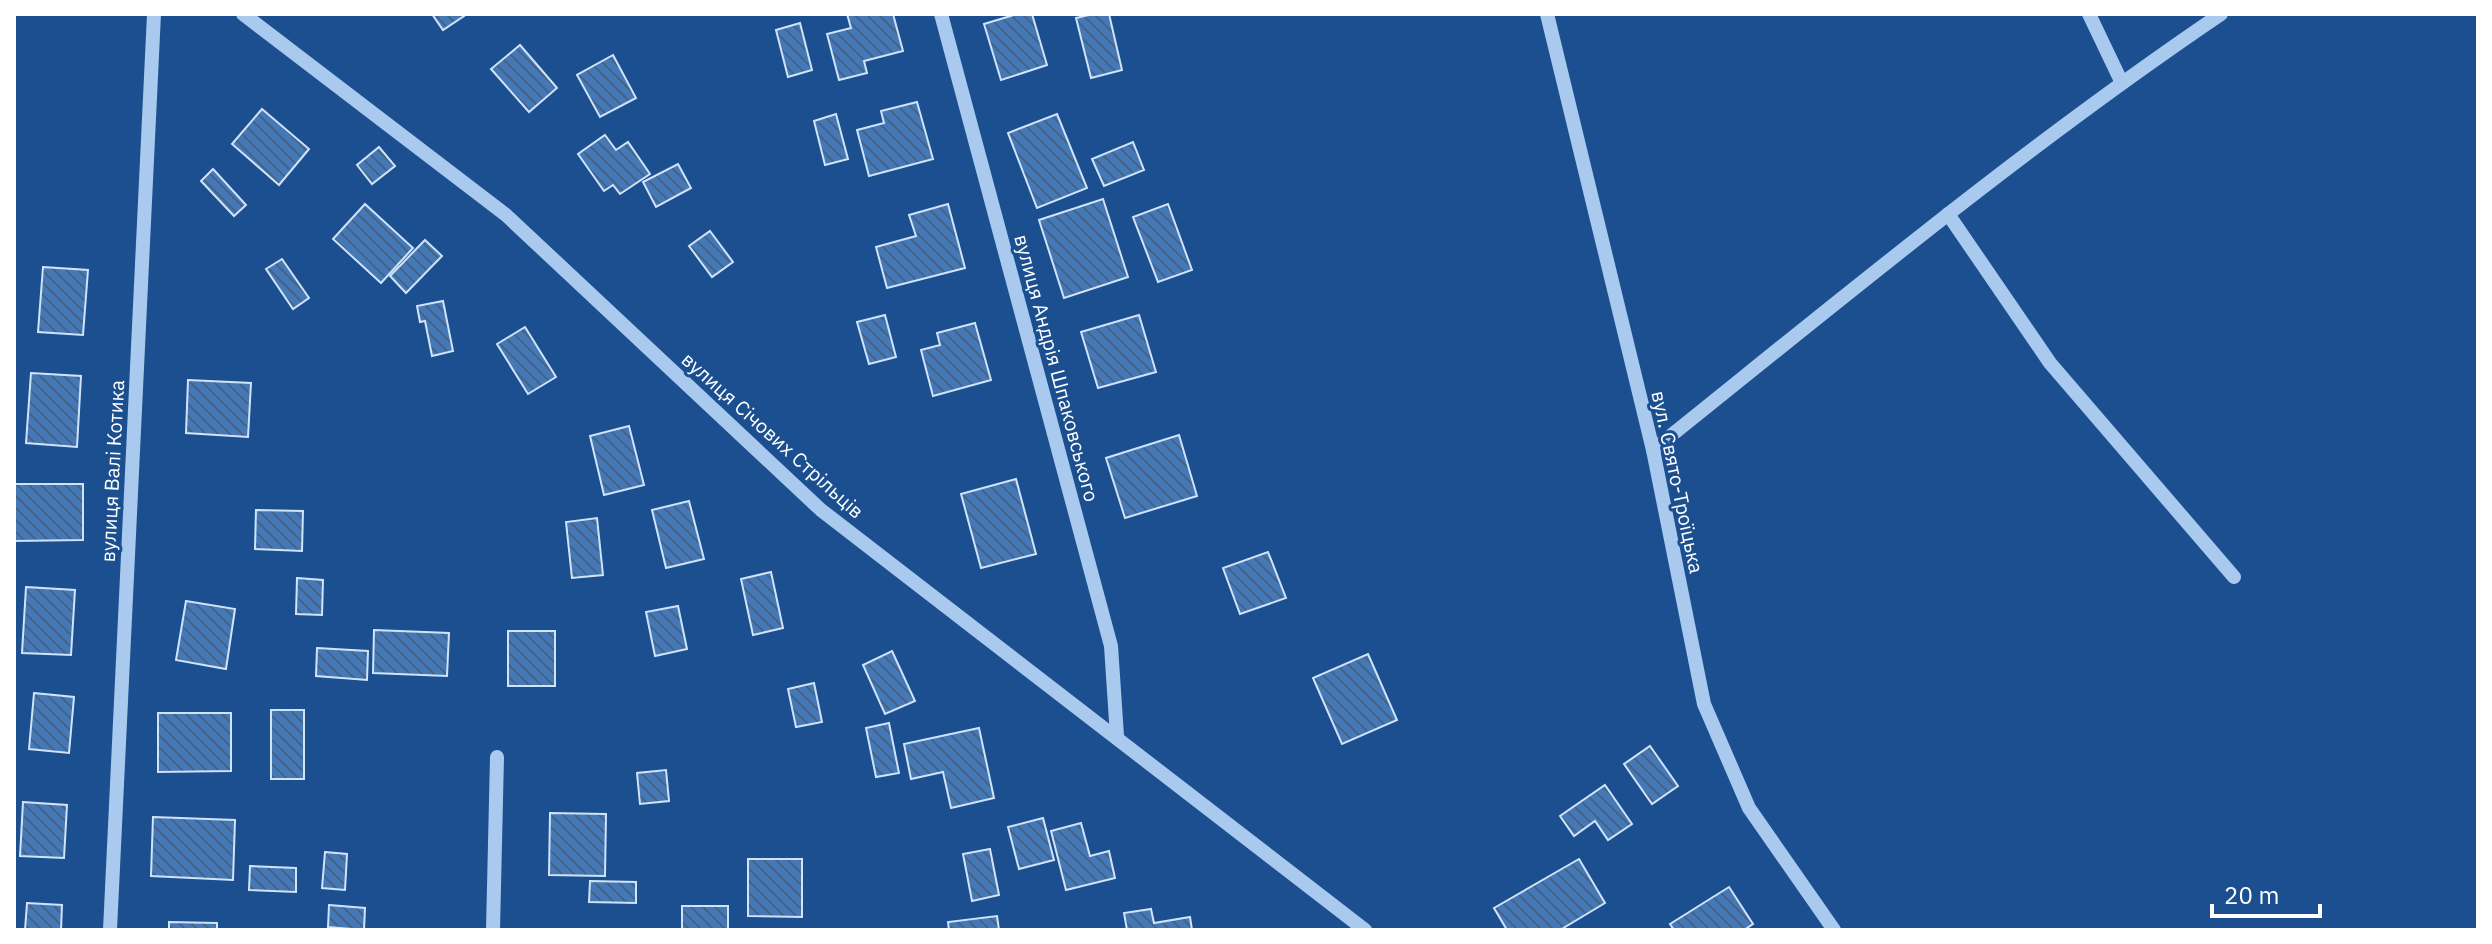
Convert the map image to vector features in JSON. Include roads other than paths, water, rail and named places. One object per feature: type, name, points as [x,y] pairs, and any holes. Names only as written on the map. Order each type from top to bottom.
[{"type":"street","name":"вулиця Валі Котика","points":[[110,930],[154,14]]},
{"type":"street","name":"вулиця Січових Стрільців","points":[[243,14],[506,215],[821,510],[1117,736],[1362,929]]},
{"type":"street","name":"вулиця Андрія Шпаковського","points":[[941,14],[1111,646],[1117,736]]},
{"type":"street","name":"вул. Свято-Троїцька","points":[[1547,14],[1653,450],[1704,704],[1749,808],[1834,930]]},
{"type":"street","points":[[2089,14],[2121,81]]},
{"type":"street","points":[[1653,450],[1948,214],[2121,81],[2221,14]]},
{"type":"street","points":[[1948,214],[2050,363],[2234,577]]},
{"type":"street","points":[[493,930],[497,757]]}]
